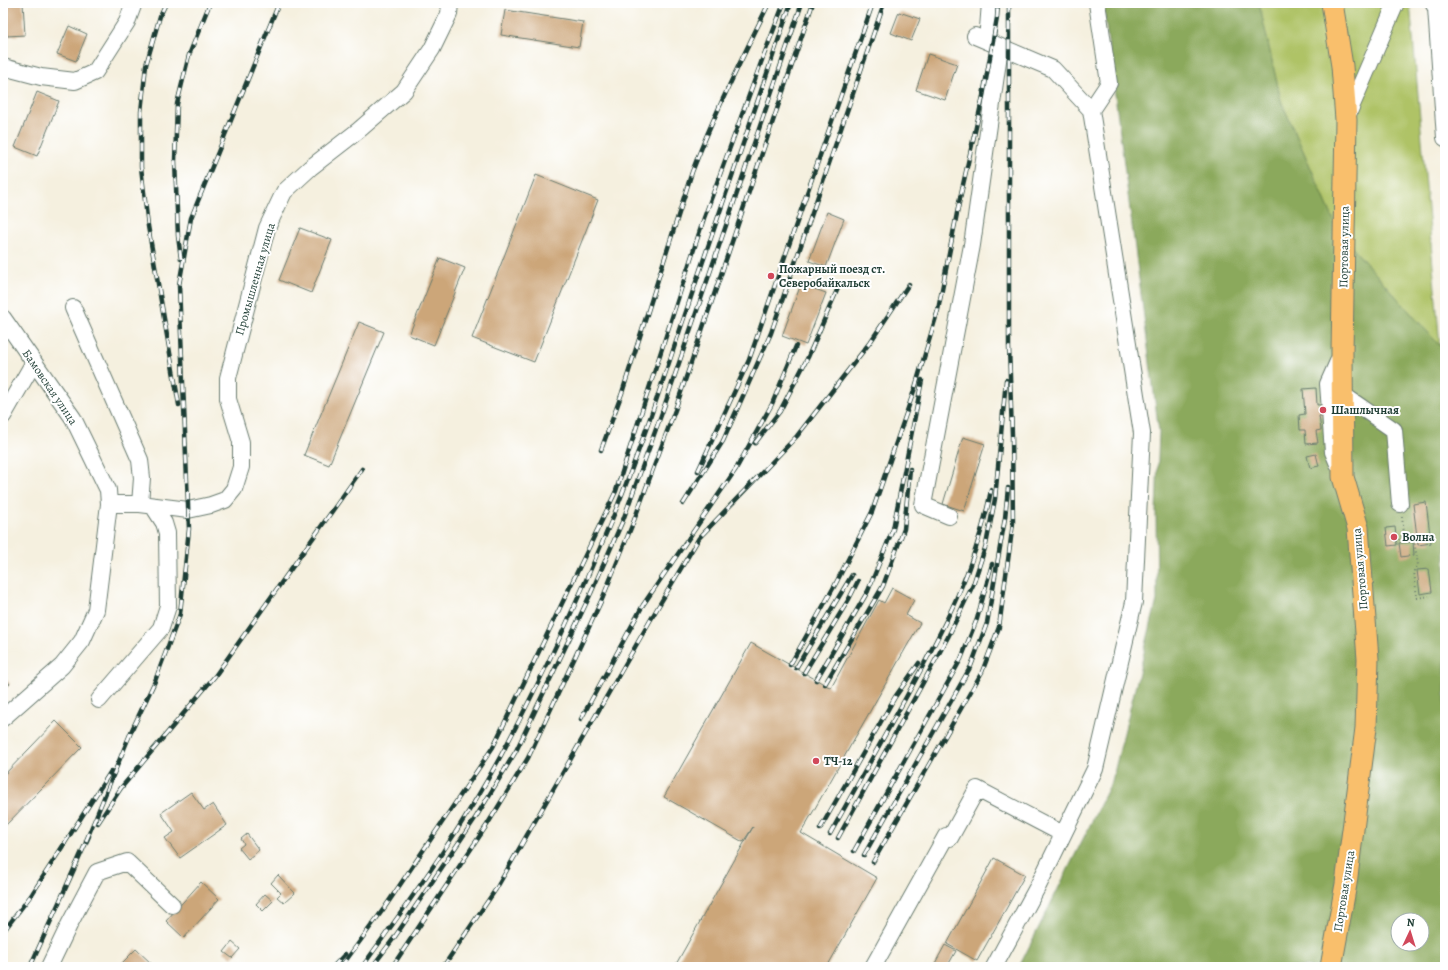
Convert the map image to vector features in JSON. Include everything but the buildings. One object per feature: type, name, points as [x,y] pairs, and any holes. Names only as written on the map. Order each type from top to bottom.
[{"type":"main road","name":"Портовая улица","points":[[1331,967],[1346,884],[1366,728],[1368,659],[1358,528],[1343,477],[1342,352],[1346,120],[1342,66],[1332,3]]},
{"type":"street","points":[[3,67],[42,76],[75,81],[95,72],[127,22],[134,3]]},
{"type":"street","name":"Промышленная улица","points":[[110,504],[146,505],[188,510],[225,500],[234,489],[242,467],[241,442],[228,399],[228,378],[267,228],[284,192],[310,168],[359,130],[404,91],[432,49],[449,14],[450,3]]},
{"type":"street","points":[[949,516],[923,505],[972,245],[990,3]]},
{"type":"street","points":[[1091,110],[1109,83],[1097,3]]},
{"type":"street","points":[[1346,120],[1396,3]]},
{"type":"street","points":[[1433,3],[1436,8],[1445,138]]},
{"type":"street","points":[[987,41],[1053,69],[1091,110],[1142,433],[1134,602],[1095,768],[1063,834],[994,967]]},
{"type":"street","points":[[73,308],[140,460],[146,505],[164,523],[167,533],[168,606],[161,628],[98,700]]},
{"type":"street","name":"Бамовская улица","points":[[3,318],[73,418],[108,490],[110,504]]},
{"type":"street","points":[[1342,352],[1328,384],[1333,452],[1343,477]]},
{"type":"street","points":[[3,416],[34,362]]},
{"type":"street","points":[[1342,394],[1394,430],[1400,504]]},
{"type":"street","points":[[3,718],[62,666],[82,641],[96,610],[110,504]]},
{"type":"street","points":[[873,967],[946,836],[950,838],[978,789],[1063,834]]},
{"type":"street","points":[[49,967],[97,872],[127,862],[172,904]]},
{"type":"path","points":[[1399,540],[1404,533],[1400,504]]},
{"type":"path","points":[[1404,533],[1414,540],[1418,565],[1414,570],[1417,598],[1429,596]]},
{"type":"green space","points":[[1103,3],[1259,3],[1281,101],[1340,234],[1440,346],[1445,349],[1445,967],[1019,967],[1112,781],[1157,600],[1156,512],[1159,432]]},
{"type":"green space","points":[[1259,3],[1410,3],[1440,346],[1340,234],[1281,101]]},
{"type":"railway","points":[[166,3],[160,16],[146,65],[141,112],[141,167],[148,226],[179,405]]},
{"type":"railway","points":[[181,259],[178,236],[175,161],[177,104],[189,55],[210,3]]},
{"type":"railway","points":[[86,841],[131,732],[155,681],[180,614],[189,529],[179,285],[191,218],[279,3]]},
{"type":"railway","points":[[601,450],[622,393],[692,172],[719,108],[769,3]]},
{"type":"railway","points":[[341,967],[385,907],[493,747],[616,491],[704,218],[784,3]]},
{"type":"railway","points":[[362,967],[439,858],[474,802],[507,744],[563,632],[613,517],[647,427],[791,3]]},
{"type":"railway","points":[[372,967],[394,938],[476,817],[516,751],[591,593],[623,520],[664,407],[802,3]]},
{"type":"railway","points":[[392,967],[487,825],[528,758],[603,597],[633,523],[675,410],[813,3]]},
{"type":"railway","points":[[698,471],[749,360],[873,3]]},
{"type":"railway","points":[[683,504],[723,441],[771,333],[884,3]]},
{"type":"railway","points":[[790,665],[835,585],[872,512],[915,388],[938,310],[960,198],[983,96],[997,18],[998,3]]},
{"type":"railway","points":[[873,862],[982,672],[999,627],[1013,523],[1009,347],[1009,3]]},
{"type":"railway","points":[[443,967],[496,889],[699,538],[797,436],[871,341],[909,284]]},
{"type":"railway","points":[[755,443],[780,411],[808,357],[838,288]]},
{"type":"railway","points":[[581,719],[643,605],[736,469],[772,404],[796,346]]},
{"type":"railway","points":[[816,680],[868,591],[893,529],[922,380]]},
{"type":"railway","points":[[838,838],[948,637],[973,585],[986,545],[995,499],[1006,380]]},
{"type":"railway","points":[[98,823],[121,788],[215,676],[362,469]]},
{"type":"railway","points":[[825,684],[883,586],[904,529],[910,469]]},
{"type":"railway","points":[[864,855],[971,666],[987,623],[1005,518],[1008,488]]},
{"type":"railway","points":[[830,834],[919,674],[957,598],[977,545],[991,490]]},
{"type":"railway","points":[[854,851],[961,659],[977,619],[992,564]]},
{"type":"railway","points":[[796,668],[852,575]]},
{"type":"railway","points":[[804,673],[849,599],[858,581]]},
{"type":"railway","points":[[820,829],[895,697],[919,663]]},
{"type":"railway","points":[[3,932],[32,894],[111,771]]},
{"type":"railway","points":[[30,967],[89,836]]},
{"type":"railway","points":[[333,967],[345,954]]},
{"type":"place","name":"Пожарный поезд ст. Северобайкальск","points":[[771,276]]},
{"type":"place","name":"Шашлычная","points":[[1323,410]]},
{"type":"place","name":"Волна","points":[[1394,537]]},
{"type":"place","name":"ТЧ-12","points":[[816,761]]}]
